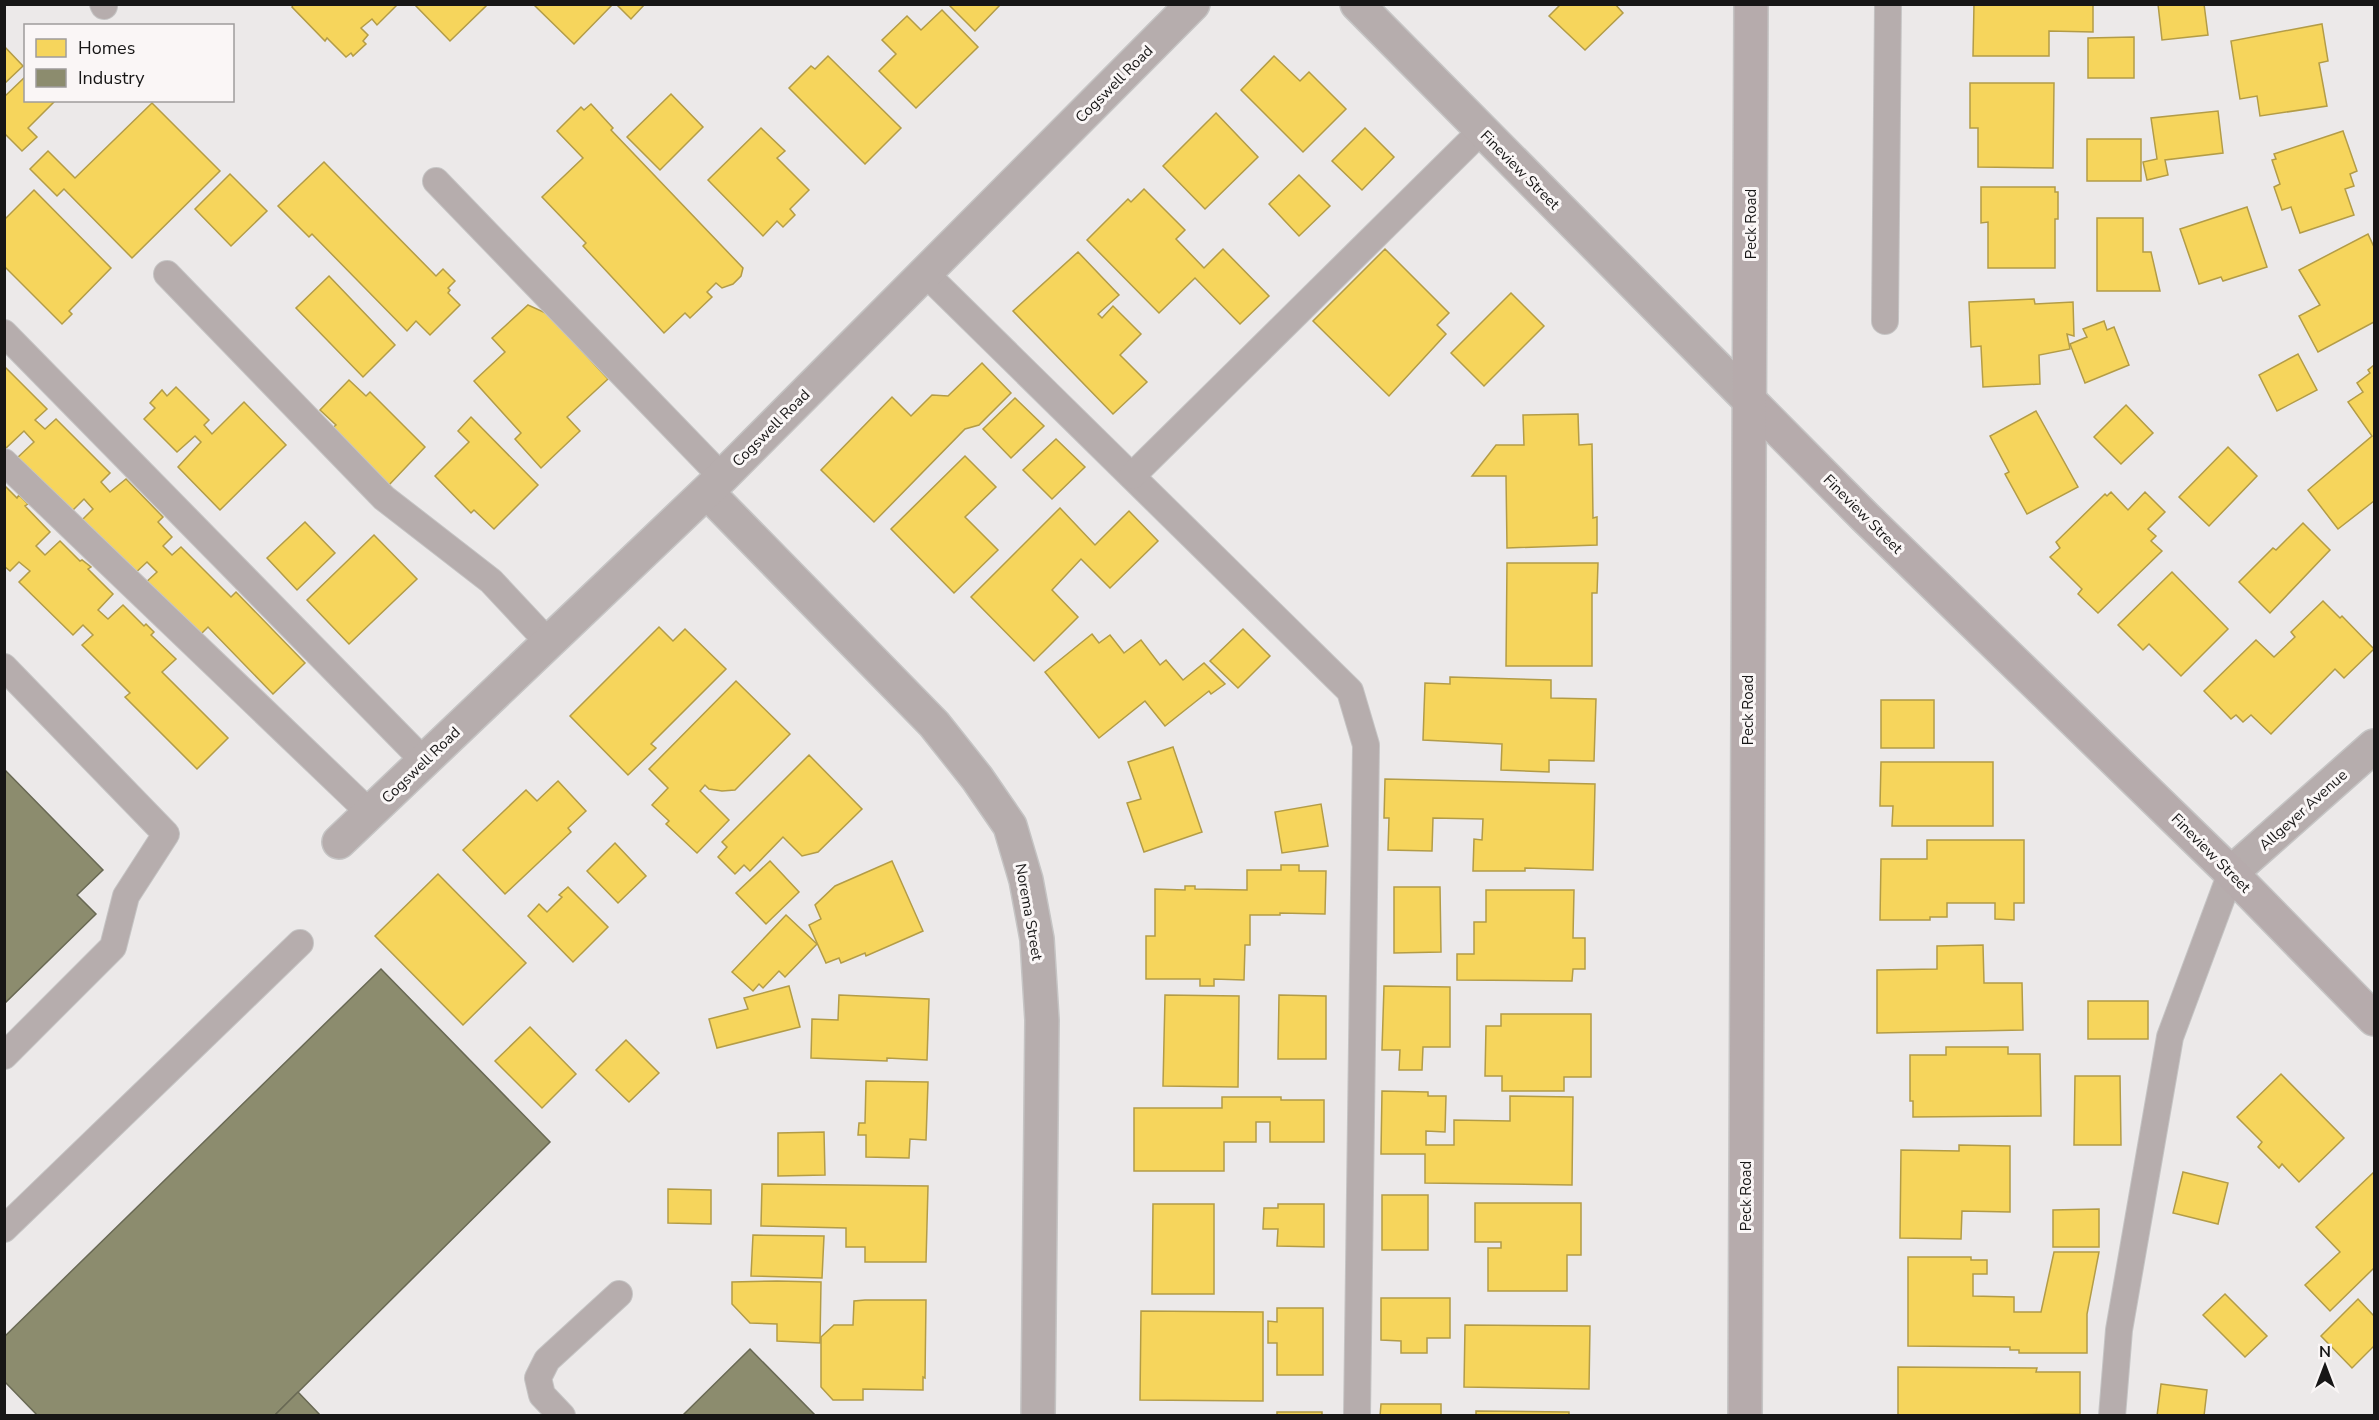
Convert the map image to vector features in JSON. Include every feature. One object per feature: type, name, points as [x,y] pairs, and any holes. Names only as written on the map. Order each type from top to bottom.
[{"type":"main road","name":"Peck Road","points":[[1745,1416],[1752,4]]},
{"type":"main road","name":"Fineview Street","points":[[1750,401],[1858,510],[2231,873],[2374,1019]]},
{"type":"street","name":"Cogswell Road","points":[[339,842],[715,485],[1193,4]]},
{"type":"street","name":"Fineview Street","points":[[1357,4],[1750,401]]},
{"type":"street","name":"Norema Street","points":[[715,485],[934,724],[977,778],[1010,826],[1026,880],[1037,939],[1042,1020],[1038,1416]]},
{"type":"street","name":"Allgeyer Avenue","points":[[2231,873],[2374,746]]},
{"type":"lane","points":[[1885,321],[1888,4]]},
{"type":"lane","points":[[1132,476],[1481,131]]},
{"type":"lane","points":[[436,181],[715,485]]},
{"type":"lane","points":[[167,274],[384,498],[491,581],[549,643]]},
{"type":"lane","points":[[926,274],[1350,691],[1366,745],[1357,1416]]},
{"type":"lane","points":[[4,333],[424,761]]},
{"type":"lane","points":[[4,462],[370,813]]},
{"type":"lane","points":[[4,667],[166,834],[126,896],[113,947],[4,1056]]},
{"type":"lane","points":[[2112,1416],[2119,1330],[2170,1037],[2231,873]]},
{"type":"lane","points":[[4,1229],[300,943]]},
{"type":"lane","points":[[562,1416],[542,1395],[538,1378],[547,1360],[619,1294]]},
{"type":"building: Homes","points":[[293,4],[397,5],[377,25],[372,19],[361,28],[368,35],[363,41],[366,44],[353,56],[351,53],[346,57],[327,38],[325,41],[292,7]]},
{"type":"building: Homes","points":[[414,4],[485,4],[486,6],[450,41]]},
{"type":"building: Homes","points":[[533,4],[613,4],[574,44]]},
{"type":"building: Homes","points":[[616,4],[645,4],[631,19]]},
{"type":"building: Homes","points":[[948,4],[1001,4],[975,31]]},
{"type":"building: Homes","points":[[1561,4],[1615,4],[1623,13],[1585,50],[1549,16]]},
{"type":"building: Homes","points":[[1974,4],[2093,4],[2093,32],[2049,31],[2049,56],[1973,56]]},
{"type":"building: Homes","points":[[2158,4],[2204,4],[2208,35],[2162,40]]},
{"type":"building: Homes","points":[[942,10],[978,47],[916,108],[879,71],[896,54],[882,40],[907,16],[921,30]]},
{"type":"building: Homes","points":[[2322,24],[2328,61],[2319,63],[2327,106],[2260,116],[2257,96],[2240,99],[2231,41]]},
{"type":"building: Homes","points":[[2134,37],[2134,78],[2088,78],[2088,38]]},
{"type":"building: Homes","points":[[4,46],[23,66],[4,84]]},
{"type":"building: Homes","points":[[828,56],[901,128],[865,164],[789,88],[811,66],[815,69]]},
{"type":"building: Homes","points":[[1274,56],[1300,81],[1309,72],[1346,109],[1303,152],[1241,90]]},
{"type":"building: Homes","points":[[24,78],[24,102],[54,102],[28,128],[37,137],[22,151],[4,133],[4,97]]},
{"type":"building: Homes","points":[[1970,83],[2054,83],[2053,168],[1978,167],[1978,128],[1970,128]]},
{"type":"building: Homes","points":[[671,94],[703,127],[660,170],[627,137]]},
{"type":"building: Homes","points":[[152,103],[220,171],[132,258],[64,189],[57,196],[30,169],[48,151],[75,178]]},
{"type":"building: Homes","points":[[591,104],[613,128],[611,130],[743,268],[741,276],[733,284],[722,288],[716,283],[707,292],[712,297],[690,318],[685,313],[664,333],[583,246],[586,243],[542,197],[583,158],[557,131],[581,107],[584,110]]},
{"type":"building: Homes","points":[[2218,111],[2223,153],[2165,160],[2168,175],[2147,180],[2143,162],[2157,159],[2151,118]]},
{"type":"building: Homes","points":[[1216,113],[1258,157],[1205,209],[1163,166]]},
{"type":"building: Homes","points":[[761,128],[785,151],[777,158],[809,190],[790,209],[795,215],[783,227],[777,221],[763,236],[708,180]]},
{"type":"building: Homes","points":[[1365,128],[1394,157],[1362,190],[1332,161]]},
{"type":"building: Homes","points":[[2343,131],[2357,171],[2350,174],[2354,186],[2345,189],[2354,215],[2300,233],[2291,207],[2282,210],[2274,187],[2280,184],[2272,160],[2276,159],[2274,154]]},
{"type":"building: Homes","points":[[2087,139],[2141,139],[2141,181],[2087,181]]},
{"type":"building: Homes","points":[[324,162],[436,276],[443,269],[455,281],[448,288],[450,290],[448,293],[460,305],[430,335],[416,321],[407,331],[312,234],[309,237],[278,206]]},
{"type":"building: Homes","points":[[230,174],[267,211],[231,246],[195,209]]},
{"type":"building: Homes","points":[[1299,175],[1330,206],[1299,236],[1269,204]]},
{"type":"building: Homes","points":[[1981,187],[2055,187],[2055,192],[2058,192],[2058,219],[2055,219],[2055,268],[1988,268],[1988,222],[1981,223]]},
{"type":"building: Homes","points":[[1144,189],[1185,230],[1176,239],[1204,268],[1223,249],[1269,296],[1240,324],[1195,278],[1159,313],[1087,240],[1128,199],[1131,202]]},
{"type":"building: Homes","points":[[34,190],[111,268],[69,311],[72,314],[62,324],[4,266],[4,220]]},
{"type":"building: Homes","points":[[2247,207],[2267,267],[2223,281],[2221,277],[2199,284],[2180,229]]},
{"type":"building: Homes","points":[[2097,218],[2143,218],[2143,252],[2151,252],[2160,291],[2097,291]]},
{"type":"building: Homes","points":[[2368,234],[2374,247],[2374,322],[2318,352],[2299,316],[2320,305],[2299,270]]},
{"type":"building: Homes","points":[[1385,249],[1449,313],[1437,325],[1446,334],[1389,396],[1313,321]]},
{"type":"building: Homes","points":[[1078,252],[1119,295],[1098,314],[1102,318],[1113,306],[1141,334],[1120,355],[1147,382],[1113,414],[1013,311]]},
{"type":"building: Homes","points":[[329,276],[395,345],[363,377],[296,308]]},
{"type":"building: Homes","points":[[1511,293],[1544,326],[1484,386],[1451,353]]},
{"type":"building: Homes","points":[[2034,299],[2035,304],[2073,302],[2074,336],[2067,334],[2070,349],[2039,355],[2040,384],[1983,387],[1981,346],[1971,347],[1969,302]]},
{"type":"building: Homes","points":[[528,305],[548,314],[608,379],[567,417],[580,431],[541,468],[515,439],[521,433],[474,381],[505,352],[492,338]]},
{"type":"building: Homes","points":[[2104,321],[2107,330],[2114,327],[2129,365],[2085,383],[2070,344],[2087,337],[2083,329]]},
{"type":"building: Homes","points":[[2298,354],[2317,390],[2277,411],[2259,375]]},
{"type":"building: Homes","points":[[982,363],[1011,393],[979,425],[965,429],[874,522],[821,470],[892,397],[911,416],[932,395],[948,396]]},
{"type":"building: Homes","points":[[2374,365],[2374,501],[2338,529],[2308,490],[2372,436],[2348,402],[2363,392],[2357,383],[2370,373],[2368,370]]},
{"type":"building: Homes","points":[[4,366],[47,409],[35,420],[45,429],[56,419],[110,473],[101,482],[110,492],[126,479],[163,517],[158,522],[172,537],[163,546],[172,555],[181,547],[231,597],[236,592],[305,663],[273,694],[208,627],[195,640],[142,586],[157,572],[147,562],[132,576],[79,523],[93,509],[84,499],[70,513],[16,459],[34,442],[24,431],[6,448],[4,447]]},
{"type":"building: Homes","points":[[349,380],[366,396],[370,392],[425,447],[389,485],[331,429],[336,425],[320,410]]},
{"type":"building: Homes","points":[[176,387],[209,420],[204,425],[212,434],[244,402],[286,445],[220,510],[178,467],[201,442],[195,436],[177,452],[144,419],[155,408],[150,403],[162,390],[167,396]]},
{"type":"building: Homes","points":[[1015,398],[1044,426],[1011,458],[983,429]]},
{"type":"building: Homes","points":[[2126,405],[2153,433],[2121,464],[2094,437]]},
{"type":"building: Homes","points":[[2036,411],[2078,487],[2027,514],[2005,474],[2009,472],[1990,436]]},
{"type":"building: Homes","points":[[1578,414],[1579,445],[1592,444],[1593,518],[1597,517],[1597,545],[1507,548],[1506,476],[1472,476],[1496,445],[1524,445],[1523,415]]},
{"type":"building: Homes","points":[[471,417],[538,485],[494,529],[474,510],[471,513],[435,476],[469,442],[458,431]]},
{"type":"building: Homes","points":[[1056,439],[1085,467],[1052,499],[1023,470]]},
{"type":"building: Homes","points":[[2228,447],[2257,476],[2209,526],[2179,497]]},
{"type":"building: Homes","points":[[965,456],[996,487],[965,517],[998,550],[954,593],[891,529]]},
{"type":"building: Homes","points":[[4,485],[17,498],[19,495],[28,504],[25,506],[50,532],[36,546],[45,555],[60,541],[80,561],[82,560],[91,567],[88,569],[113,594],[98,610],[108,619],[123,605],[144,626],[146,624],[154,632],[151,635],[176,659],[162,672],[228,738],[197,769],[125,697],[130,693],[82,645],[93,635],[83,625],[73,635],[19,582],[30,571],[19,562],[10,571],[4,566]]},
{"type":"building: Homes","points":[[2111,492],[2128,510],[2145,492],[2165,512],[2148,529],[2156,536],[2151,541],[2162,551],[2098,613],[2078,594],[2082,589],[2050,557],[2060,548],[2056,542],[2105,494],[2107,496]]},
{"type":"building: Homes","points":[[1060,508],[1095,545],[1129,511],[1158,541],[1110,588],[1081,559],[1052,590],[1078,617],[1034,661],[971,597]]},
{"type":"building: Homes","points":[[305,522],[335,553],[297,590],[267,558]]},
{"type":"building: Homes","points":[[2303,523],[2330,550],[2270,613],[2239,582],[2273,548],[2276,550]]},
{"type":"building: Homes","points":[[374,535],[417,579],[349,644],[307,600]]},
{"type":"building: Homes","points":[[1507,563],[1598,563],[1597,593],[1592,593],[1592,666],[1506,666]]},
{"type":"building: Homes","points":[[2172,572],[2228,629],[2181,676],[2149,644],[2143,650],[2118,625]]},
{"type":"building: Homes","points":[[2323,601],[2340,618],[2342,616],[2374,649],[2344,678],[2335,669],[2271,734],[2251,715],[2243,722],[2236,715],[2231,719],[2204,691],[2256,640],[2274,657],[2295,637],[2291,632]]},
{"type":"building: Homes","points":[[659,627],[673,641],[685,629],[726,669],[651,744],[656,748],[628,775],[570,716]]},
{"type":"building: Homes","points":[[1243,629],[1270,656],[1238,688],[1210,661]]},
{"type":"building: Homes","points":[[1092,634],[1099,643],[1110,635],[1124,653],[1141,640],[1160,665],[1166,660],[1183,680],[1204,663],[1225,684],[1211,694],[1209,691],[1165,726],[1145,701],[1099,738],[1045,672]]},
{"type":"building: Homes","points":[[1450,677],[1551,680],[1551,698],[1596,699],[1594,761],[1549,760],[1549,772],[1501,770],[1502,744],[1423,740],[1425,683],[1450,684]]},
{"type":"building: Homes","points":[[736,681],[790,734],[735,790],[709,789],[705,785],[700,791],[729,820],[697,853],[666,824],[669,821],[652,805],[668,788],[649,769]]},
{"type":"building: Homes","points":[[1881,700],[1934,700],[1934,748],[1881,748]]},
{"type":"building: Homes","points":[[1173,747],[1202,832],[1144,852],[1127,803],[1141,799],[1128,762]]},
{"type":"building: Homes","points":[[809,755],[862,809],[818,852],[802,856],[783,837],[750,871],[744,865],[735,874],[718,857],[727,847],[722,842]]},
{"type":"building: Homes","points":[[1881,762],[1993,762],[1993,826],[1892,826],[1893,806],[1880,806]]},
{"type":"building: Homes","points":[[1385,779],[1595,784],[1593,870],[1525,868],[1525,871],[1473,871],[1474,839],[1482,840],[1483,819],[1433,818],[1432,851],[1388,850],[1389,818],[1384,818]]},
{"type":"building: Homes","points":[[558,781],[586,811],[568,828],[571,832],[505,894],[463,850],[526,790],[537,801]]},
{"type":"building: Homes","points":[[1321,804],[1328,846],[1282,853],[1275,812]]},
{"type":"building: Homes","points":[[1927,840],[2024,840],[2024,903],[2014,903],[2014,920],[1995,919],[1995,903],[1947,903],[1947,917],[1930,917],[1930,920],[1880,920],[1881,859],[1927,859]]},
{"type":"building: Homes","points":[[615,843],[646,876],[618,903],[587,871]]},
{"type":"building: Homes","points":[[770,861],[799,892],[766,924],[736,893]]},
{"type":"building: Homes","points":[[892,861],[923,931],[866,956],[865,953],[841,963],[839,958],[826,963],[809,925],[821,919],[815,905],[835,886]]},
{"type":"building: Homes","points":[[1281,865],[1299,865],[1299,871],[1326,871],[1325,914],[1250,915],[1250,945],[1245,945],[1244,980],[1214,979],[1214,986],[1200,986],[1200,979],[1146,979],[1146,936],[1155,936],[1155,889],[1185,890],[1185,886],[1195,886],[1195,889],[1247,890],[1247,870],[1281,870]]},
{"type":"building: Homes","points":[[438,874],[526,963],[463,1025],[375,936]]},
{"type":"building: Homes","points":[[568,887],[608,927],[573,962],[528,916],[539,904],[547,912],[562,897],[559,895]]},
{"type":"building: Homes","points":[[1394,887],[1440,887],[1441,952],[1394,953]]},
{"type":"building: Homes","points":[[1486,890],[1574,890],[1573,938],[1585,938],[1585,969],[1573,969],[1572,981],[1457,980],[1457,954],[1474,954],[1474,922],[1486,922]]},
{"type":"building: Homes","points":[[786,915],[817,944],[785,977],[779,971],[763,988],[759,984],[753,991],[732,972]]},
{"type":"building: Homes","points":[[1983,945],[1984,983],[2022,983],[2023,1030],[1877,1033],[1877,970],[1937,969],[1937,946]]},
{"type":"building: Homes","points":[[789,986],[800,1027],[717,1048],[709,1019],[748,1009],[744,998]]},
{"type":"building: Homes","points":[[1384,986],[1450,987],[1450,1047],[1423,1047],[1422,1070],[1399,1070],[1400,1050],[1382,1050]]},
{"type":"building: Homes","points":[[839,995],[929,999],[927,1060],[811,1058],[812,1019],[838,1020]]},
{"type":"building: Homes","points":[[1165,995],[1239,996],[1238,1087],[1163,1086]]},
{"type":"building: Homes","points":[[1279,995],[1326,996],[1326,1059],[1278,1059]]},
{"type":"building: Homes","points":[[2088,1001],[2148,1001],[2148,1039],[2088,1039]]},
{"type":"building: Homes","points":[[1501,1014],[1591,1014],[1591,1077],[1564,1077],[1564,1091],[1502,1091],[1502,1076],[1485,1076],[1486,1026],[1501,1026]]},
{"type":"building: Homes","points":[[530,1027],[576,1074],[542,1108],[495,1061]]},
{"type":"building: Homes","points":[[626,1040],[659,1073],[629,1102],[596,1070]]},
{"type":"building: Homes","points":[[1946,1047],[2008,1047],[2008,1054],[2040,1054],[2041,1116],[1913,1117],[1913,1101],[1910,1101],[1910,1055],[1946,1055]]},
{"type":"building: Homes","points":[[2281,1074],[2344,1138],[2299,1182],[2282,1164],[2279,1168],[2258,1147],[2262,1142],[2237,1117]]},
{"type":"building: Homes","points":[[2075,1076],[2120,1076],[2121,1145],[2074,1145]]},
{"type":"building: Homes","points":[[866,1081],[928,1082],[926,1140],[910,1139],[909,1158],[866,1157],[866,1135],[858,1135],[859,1123],[865,1123]]},
{"type":"building: Homes","points":[[1382,1091],[1428,1092],[1428,1096],[1446,1096],[1445,1132],[1426,1131],[1426,1145],[1454,1145],[1454,1120],[1510,1121],[1510,1096],[1573,1097],[1572,1185],[1425,1183],[1425,1154],[1381,1154]]},
{"type":"building: Homes","points":[[1222,1097],[1324,1100],[1324,1142],[1270,1142],[1270,1122],[1256,1122],[1256,1142],[1224,1142],[1224,1171],[1134,1171],[1134,1108],[1222,1108]]},
{"type":"building: Homes","points":[[824,1132],[825,1175],[778,1176],[778,1133]]},
{"type":"building: Homes","points":[[1959,1145],[2010,1146],[2010,1212],[1962,1211],[1961,1239],[1900,1238],[1901,1150],[1959,1151]]},
{"type":"building: Homes","points":[[2183,1172],[2228,1183],[2218,1224],[2173,1213]]},
{"type":"building: Homes","points":[[2374,1172],[2374,1268],[2330,1311],[2305,1285],[2340,1252],[2316,1227]]},
{"type":"building: Homes","points":[[762,1184],[928,1186],[926,1262],[865,1262],[865,1247],[846,1247],[846,1228],[761,1226]]},
{"type":"building: Homes","points":[[668,1189],[711,1190],[711,1224],[668,1223]]},
{"type":"building: Homes","points":[[1382,1195],[1428,1195],[1428,1250],[1382,1250]]},
{"type":"building: Homes","points":[[1475,1203],[1581,1203],[1581,1255],[1567,1255],[1567,1291],[1488,1291],[1488,1248],[1501,1248],[1501,1242],[1475,1242]]},
{"type":"building: Homes","points":[[1153,1204],[1214,1204],[1214,1294],[1152,1294]]},
{"type":"building: Homes","points":[[1278,1204],[1324,1204],[1324,1247],[1277,1246],[1278,1229],[1263,1229],[1264,1208],[1278,1208]]},
{"type":"building: Homes","points":[[2099,1209],[2099,1247],[2053,1247],[2053,1210]]},
{"type":"building: Homes","points":[[753,1235],[824,1236],[822,1278],[751,1276]]},
{"type":"building: Homes","points":[[2054,1252],[2099,1252],[2087,1314],[2087,1353],[2019,1353],[2019,1350],[2010,1350],[2010,1347],[1908,1346],[1908,1257],[1971,1257],[1971,1260],[1987,1260],[1987,1274],[1973,1274],[1973,1296],[2014,1297],[2014,1312],[2041,1312]]},
{"type":"building: Homes","points":[[732,1282],[821,1282],[820,1343],[777,1341],[777,1324],[750,1323],[732,1304]]},
{"type":"building: Homes","points":[[2225,1294],[2267,1336],[2245,1357],[2203,1315]]},
{"type":"building: Homes","points":[[1381,1298],[1450,1298],[1450,1338],[1427,1338],[1427,1353],[1401,1353],[1401,1341],[1381,1340]]},
{"type":"building: Homes","points":[[2358,1299],[2374,1316],[2374,1346],[2352,1368],[2321,1336]]},
{"type":"building: Homes","points":[[926,1300],[923,1390],[863,1389],[863,1400],[833,1400],[821,1387],[821,1337],[834,1325],[853,1325],[854,1301]]},
{"type":"building: Homes","points":[[1277,1308],[1323,1308],[1323,1375],[1277,1375],[1277,1343],[1268,1343],[1268,1321],[1277,1322]]},
{"type":"building: Homes","points":[[1141,1311],[1263,1312],[1263,1401],[1140,1400]]},
{"type":"building: Homes","points":[[1465,1325],[1590,1326],[1589,1389],[1464,1387]]},
{"type":"building: Homes","points":[[1898,1367],[2037,1368],[2036,1372],[2080,1372],[2080,1414],[1898,1416]]},
{"type":"building: Homes","points":[[2161,1384],[2207,1390],[2204,1416],[2157,1416]]},
{"type":"building: Homes","points":[[1381,1404],[1441,1404],[1441,1416],[1380,1416]]},
{"type":"building: Homes","points":[[1476,1411],[1569,1412],[1569,1416],[1476,1416]]},
{"type":"building: Homes","points":[[1277,1412],[1322,1412],[1322,1416],[1277,1416]]},
{"type":"building: Industry","points":[[4,769],[103,870],[77,895],[96,914],[6,1002],[4,1001]]},
{"type":"building: Industry","points":[[381,969],[550,1142],[274,1416],[38,1416],[4,1381],[4,1337]]},
{"type":"building: Industry","points":[[750,1349],[816,1416],[682,1416]]},
{"type":"building: Industry","points":[[298,1392],[321,1416],[274,1416]]}]
